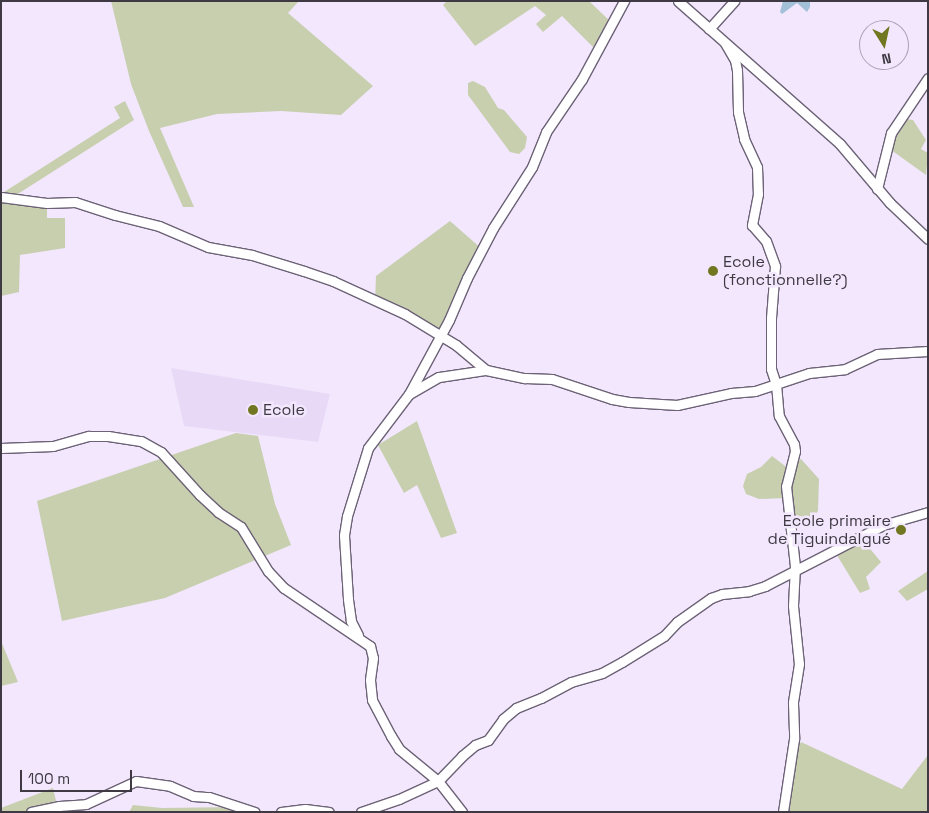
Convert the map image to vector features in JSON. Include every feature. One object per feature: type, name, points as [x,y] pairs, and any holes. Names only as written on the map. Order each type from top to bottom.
[{"type":"street","points":[[359,638],[352,621],[348,599],[344,552],[347,516],[368,448],[409,394],[493,228],[532,167],[546,132],[582,79],[624,1]]},
{"type":"street","points":[[678,1],[840,144],[877,190],[928,238]]},
{"type":"street","points":[[709,29],[734,1]]},
{"type":"street","points":[[725,43],[735,60],[737,70],[738,112],[744,139],[757,167],[758,194],[752,225],[766,241],[775,266],[770,353],[771,369],[776,384],[778,416],[794,444],[794,458],[786,486],[795,571],[792,606],[799,664],[793,703],[794,739],[783,812]]},
{"type":"street","points":[[877,190],[891,133],[928,78]]},
{"type":"street","points":[[1,197],[47,202],[75,202],[115,215],[159,226],[208,246],[269,260],[333,281],[405,314],[456,344],[486,370]]},
{"type":"street","points":[[409,394],[439,377],[486,370],[525,378],[552,379],[612,399],[678,405],[731,392],[755,391],[809,373],[845,368],[877,354],[928,351]]},
{"type":"street","points":[[1,448],[53,446],[88,436],[124,437],[153,447],[218,512],[241,527],[268,571],[284,588],[370,646],[372,658],[370,680],[372,700],[391,736],[399,749],[438,782],[462,812]]},
{"type":"street","points":[[361,812],[399,799],[438,782],[475,745],[488,740],[504,719],[519,706],[547,695],[571,682],[602,673],[622,662],[664,636],[677,622],[711,598],[722,594],[749,591],[765,586],[883,525],[928,512]]},
{"type":"street","points":[[31,812],[59,806],[86,804],[136,781],[170,786],[193,796],[209,796],[255,812]]},
{"type":"street","points":[[280,812],[298,809],[329,812]]},
{"type":"shaded area","name":"Ecole","points":[[171,368],[330,394],[318,442],[184,426]]},
{"type":"green space","points":[[111,1],[299,1],[288,13],[373,86],[341,115],[281,111],[217,114],[160,128],[194,207],[183,207],[149,131],[131,84]]},
{"type":"green space","points":[[447,1],[589,1],[612,23],[597,51],[562,16],[543,32],[536,24],[546,15],[535,6],[475,46],[443,5]]},
{"type":"green space","points":[[473,81],[485,87],[498,108],[504,110],[527,137],[525,148],[519,154],[510,152],[468,95],[468,83]]},
{"type":"green space","points":[[125,101],[134,120],[13,197],[47,203],[47,218],[65,218],[65,248],[20,255],[19,292],[1,296],[1,194],[120,118],[114,107]]},
{"type":"green space","points":[[900,118],[913,120],[926,140],[921,149],[928,153],[926,175],[887,147]]},
{"type":"green space","points":[[450,221],[483,250],[440,336],[375,302],[376,276]]},
{"type":"green space","points":[[417,421],[457,533],[441,538],[417,485],[404,493],[378,445]]},
{"type":"green space","points":[[236,433],[258,436],[275,504],[291,545],[165,598],[62,621],[37,501]]},
{"type":"green space","points":[[772,456],[789,469],[801,459],[819,479],[818,511],[812,519],[788,513],[787,498],[759,499],[746,494],[743,486],[747,474],[761,467]]},
{"type":"green space","points":[[862,539],[881,562],[866,577],[870,589],[860,593],[835,552]]},
{"type":"green space","points":[[928,571],[928,589],[907,601],[898,591]]},
{"type":"green space","points":[[1,641],[18,682],[1,686]]},
{"type":"green space","points":[[801,742],[902,789],[928,755],[928,812],[783,812],[788,770]]},
{"type":"green space","points":[[53,788],[56,801],[40,809],[31,812],[1,812],[1,808]]},
{"type":"green space","points":[[133,805],[162,808],[235,807],[255,812],[129,812]]},
{"type":"water","points":[[783,1],[810,1],[810,7],[807,12],[797,3],[782,14],[780,12]]},
{"type":"place","name":"Ecole (fonctionnelle?)","points":[[713,271]]},
{"type":"place","name":"Ecole","points":[[253,410]]},
{"type":"place","name":"Ecole primaire de Tiguindalgué","points":[[901,530]]}]
